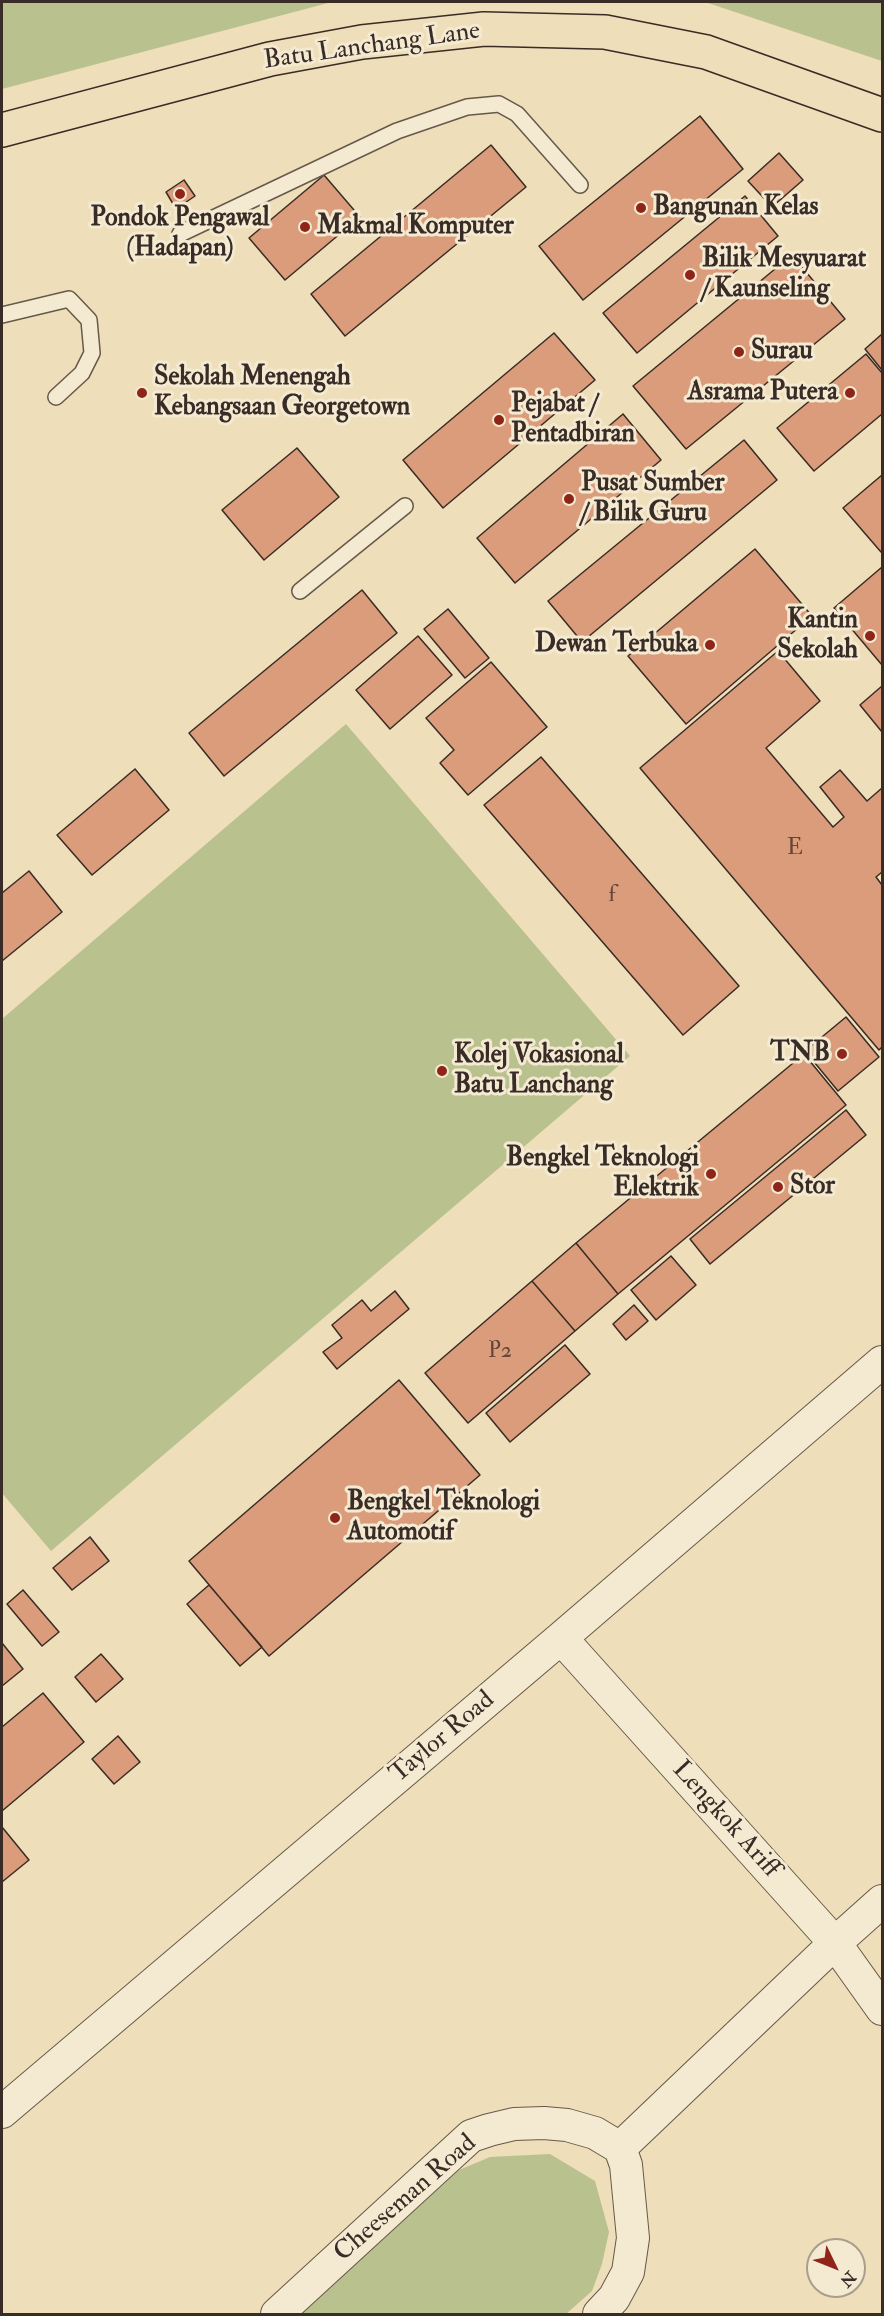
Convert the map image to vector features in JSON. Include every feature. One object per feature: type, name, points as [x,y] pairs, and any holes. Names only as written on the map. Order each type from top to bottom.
[{"type":"main road","name":"Batu Lanchang Lane","points":[[2,130],[270,59],[362,42],[484,29],[605,32],[695,50],[873,107]]},
{"type":"street","name":"Taylor Road","points":[[2,2112],[561,1638],[882,1362]]},
{"type":"street","name":"Lengkok Ariff","points":[[561,1638],[835,1943],[882,2009]]},
{"type":"street","points":[[599,2314],[614,2298],[628,2272],[633,2238],[626,2165],[620,2148],[882,1901]]},
{"type":"street","name":"Cheeseman Road","points":[[277,2314],[471,2136],[514,2124],[567,2125],[595,2133],[620,2148]]},
{"type":"lane","points":[[180,234],[397,131],[467,107],[499,104],[517,114],[580,185]]},
{"type":"lane","points":[[2,315],[69,299],[89,320],[92,353],[82,373],[56,397]]},
{"type":"lane","points":[[300,591],[405,506]]},
{"type":"green space","points":[[2,2],[332,2],[2,89]]},
{"type":"green space","points":[[705,2],[882,2],[882,61]]},
{"type":"green space","points":[[346,724],[630,1056],[51,1551],[2,1493],[2,1019]]},
{"type":"green space","points":[[550,2154],[595,2181],[609,2232],[602,2264],[592,2291],[566,2314],[301,2314],[459,2170],[490,2157]]},
{"type":"building","name":"Bangunan Kelas","points":[[700,116],[743,169],[583,300],[539,246]]},
{"type":"building","points":[[491,145],[526,187],[345,336],[311,294]]},
{"type":"building","points":[[779,153],[803,180],[772,207],[748,181]]},
{"type":"building","name":"Makmal Komputer","points":[[324,175],[360,217],[285,280],[249,238]]},
{"type":"building","name":"Pondok Pengawal (Hadapan)","points":[[184,180],[195,196],[176,209],[166,192]]},
{"type":"building","name":"Bilik Mesyuarat / Kaunseling","points":[[745,196],[778,236],[637,353],[603,313]]},
{"type":"building","name":"Surau","points":[[792,255],[845,319],[686,449],[633,386]]},
{"type":"building","name":"Pejabat / Pentadbiran","points":[[554,333],[595,380],[443,508],[403,460]]},
{"type":"building","points":[[882,334],[882,370],[865,349]]},
{"type":"building","name":"Asrama Putera","points":[[866,354],[882,373],[882,414],[814,471],[777,428]]},
{"type":"building","name":"Pusat Sumber / Bilik Guru","points":[[623,414],[661,460],[515,583],[477,538]]},
{"type":"building","points":[[744,440],[777,480],[582,642],[548,601]]},
{"type":"building","points":[[297,448],[339,497],[264,560],[222,510]]},
{"type":"building","points":[[882,475],[882,551],[881,552],[843,508]]},
{"type":"building","name":"Dewan Terbuka","points":[[755,549],[812,616],[686,724],[628,656]]},
{"type":"building","name":"Kantin Sekolah","points":[[882,567],[882,665],[834,608]]},
{"type":"building","points":[[362,590],[397,633],[224,776],[189,733]]},
{"type":"building","points":[[448,609],[489,658],[465,678],[424,629]]},
{"type":"building","points":[[418,636],[452,675],[390,729],[356,690]]},
{"type":"building","points":[[778,651],[820,701],[766,748],[833,827],[844,817],[820,787],[840,770],[867,801],[882,788],[882,872],[876,877],[882,885],[882,1047],[879,1050],[640,768]]},
{"type":"building","points":[[491,662],[547,727],[468,795],[440,763],[454,750],[426,718]]},
{"type":"building","points":[[882,686],[882,732],[860,705]]},
{"type":"building","points":[[541,757],[739,986],[683,1035],[484,805]]},
{"type":"building","points":[[135,769],[169,810],[92,875],[57,835]]},
{"type":"building","points":[[29,871],[62,912],[2,961],[2,893]]},
{"type":"building","name":"TNB","points":[[846,1017],[879,1057],[838,1091],[805,1051]]},
{"type":"building","name":"Bengkel Teknologi Elektrik","points":[[804,1054],[846,1105],[618,1294],[576,1243]]},
{"type":"building","name":"Stor","points":[[846,1110],[866,1135],[710,1264],[690,1239]]},
{"type":"building","points":[[576,1243],[618,1294],[575,1331],[532,1281]]},
{"type":"building","points":[[671,1256],[696,1285],[656,1320],[631,1290]]},
{"type":"building","name":"Bengkel Teknologi Elektrik","points":[[532,1281],[575,1331],[468,1423],[425,1373]]},
{"type":"building","points":[[395,1291],[409,1309],[337,1369],[323,1352],[342,1338],[332,1325],[362,1300],[371,1311]]},
{"type":"building","points":[[634,1305],[648,1321],[626,1340],[613,1324]]},
{"type":"building","points":[[565,1345],[590,1374],[510,1442],[486,1413]]},
{"type":"building","name":"Bengkel Teknologi Automotif","points":[[399,1380],[480,1475],[269,1656],[189,1561]]},
{"type":"building","points":[[90,1537],[109,1561],[72,1590],[53,1568]]},
{"type":"building","points":[[209,1585],[262,1647],[240,1666],[187,1604]]},
{"type":"building","points":[[23,1590],[59,1632],[42,1646],[7,1604]]},
{"type":"building","points":[[2,1643],[23,1669],[2,1686]]},
{"type":"building","points":[[101,1654],[123,1679],[96,1702],[75,1677]]},
{"type":"building","points":[[43,1693],[84,1742],[2,1811],[2,1727]]},
{"type":"building","points":[[118,1736],[140,1762],[114,1784],[92,1759]]},
{"type":"building","points":[[2,1827],[29,1860],[2,1882]]},
{"type":"place","name":"Pondok Pengawal (Hadapan)","points":[[180,194]]},
{"type":"place","name":"Bangunan Kelas","points":[[641,208]]},
{"type":"place","name":"Makmal Komputer","points":[[305,227]]},
{"type":"place","name":"Bilik Mesyuarat / Kaunseling","points":[[690,275]]},
{"type":"place","name":"Surau","points":[[739,352]]},
{"type":"place","name":"Sekolah Menengah Kebangsaan Georgetown","points":[[142,393]]},
{"type":"place","name":"Asrama Putera","points":[[850,393]]},
{"type":"place","name":"Pejabat / Pentadbiran","points":[[499,420]]},
{"type":"place","name":"Pusat Sumber / Bilik Guru","points":[[569,499]]},
{"type":"place","name":"Kantin Sekolah","points":[[870,636]]},
{"type":"place","name":"Dewan Terbuka","points":[[710,645]]},
{"type":"place","name":"TNB","points":[[842,1054]]},
{"type":"place","name":"Kolej Vokasional Batu Lanchang","points":[[442,1071]]},
{"type":"place","name":"Bengkel Teknologi Elektrik","points":[[711,1174]]},
{"type":"place","name":"Stor","points":[[778,1187]]},
{"type":"place","name":"Bengkel Teknologi Automotif","points":[[335,1518]]}]
